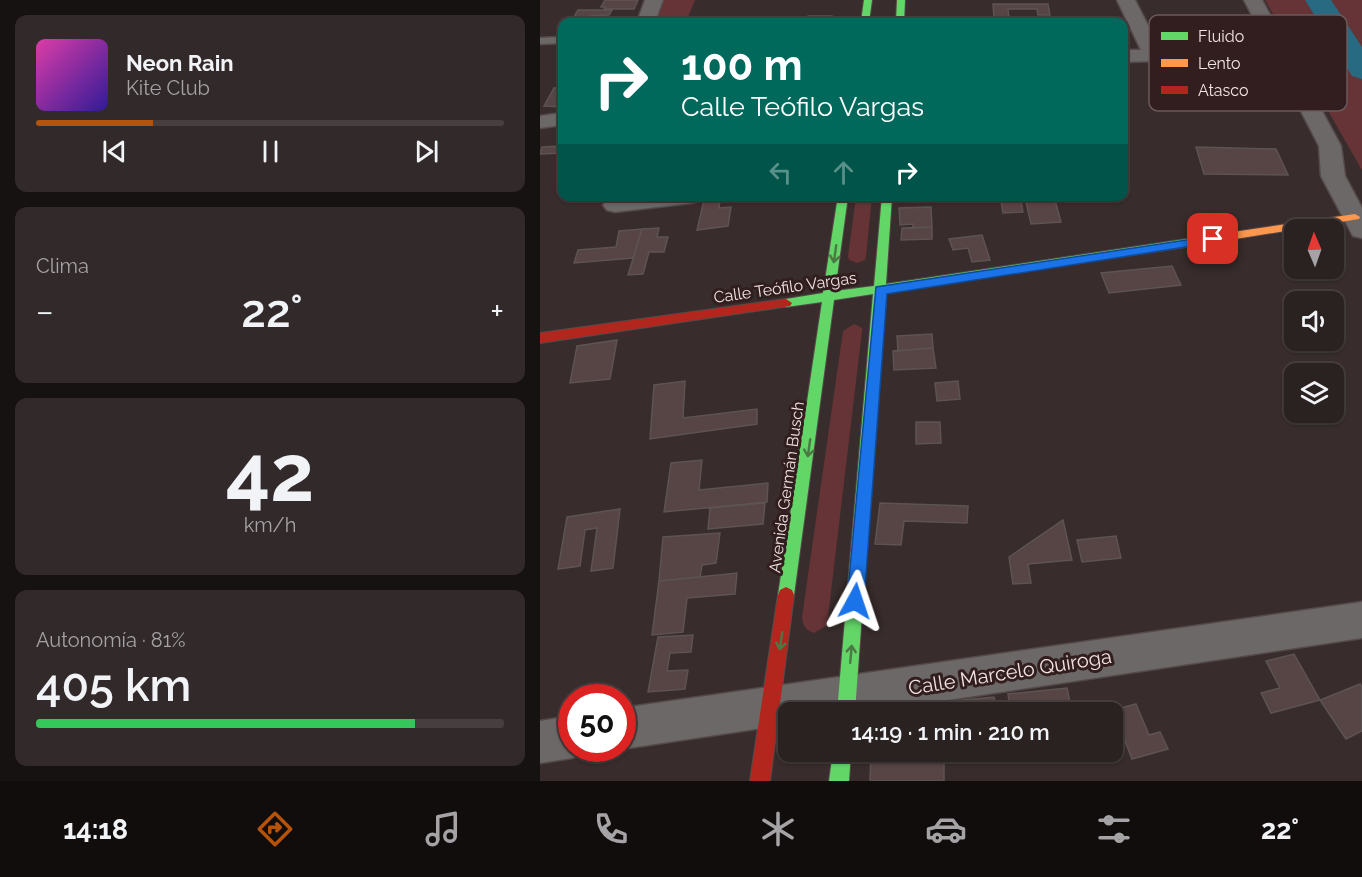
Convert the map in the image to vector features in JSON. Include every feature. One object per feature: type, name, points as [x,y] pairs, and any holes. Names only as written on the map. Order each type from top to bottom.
[{"type":"main road","points":[[866,18],[868,0]]},
{"type":"main road","points":[[900,18],[901,0]]},
{"type":"main road","name":"Avenida Germán Busch","points":[[760,781],[842,201]]},
{"type":"main road","points":[[847,702],[887,201]]},
{"type":"main road","name":"Calle Teófilo Vargas","points":[[540,338],[1358,224]]},
{"type":"main road","points":[[839,781],[841,762]]},
{"type":"street","points":[[647,18],[654,0]]},
{"type":"street","points":[[1126,0],[1149,47]]},
{"type":"street","points":[[1253,0],[1261,15]]},
{"type":"street","points":[[1128,56],[1149,55]]},
{"type":"street","points":[[1312,111],[1330,147],[1333,176],[1358,224]]},
{"type":"street","points":[[540,122],[558,120]]},
{"type":"street","points":[[615,205],[649,201]]},
{"type":"street","name":"Calle Marcelo Quiroga","points":[[865,702],[1362,620]]},
{"type":"street","name":"Calle Marcelo Quiroga","points":[[636,727],[778,707]]},
{"type":"street","points":[[540,742],[558,739]]},
{"type":"lane","points":[[540,41],[558,40]]},
{"type":"shaded area","points":[[659,0],[695,0],[688,18],[652,18]]},
{"type":"shaded area","points":[[1265,0],[1362,0],[1362,170],[1328,111],[1347,111],[1347,15],[1274,15]]},
{"type":"shaded area","points":[[855,201],[872,201],[865,260],[857,263],[849,260]]},
{"type":"shaded area","points":[[854,324],[862,328],[862,331],[828,617],[826,626],[814,633],[805,627],[802,617],[843,331]]},
{"type":"building","points":[[605,0],[638,0],[634,9],[604,9],[605,7],[601,7]]},
{"type":"building","points":[[993,4],[1048,4],[1050,15],[1038,15],[1037,9],[1008,9],[1009,18],[994,18]]},
{"type":"building","points":[[578,10],[612,10],[609,15],[573,18]]},
{"type":"building","points":[[808,16],[832,16],[837,18],[807,18]]},
{"type":"building","points":[[554,88],[558,88],[558,107],[544,106]]},
{"type":"building","points":[[558,146],[558,153],[540,154],[542,147]]},
{"type":"building","points":[[1196,147],[1276,149],[1288,175],[1204,174]]},
{"type":"building","points":[[704,201],[720,201],[719,208],[731,207],[728,226],[697,230]]},
{"type":"building","points":[[1001,201],[1021,201],[1023,212],[1003,213]]},
{"type":"building","points":[[1055,201],[1061,222],[1031,224],[1026,202]]},
{"type":"building","points":[[931,207],[932,227],[913,228],[913,224],[900,225],[899,208]]},
{"type":"building","points":[[932,227],[932,239],[901,240],[902,228]]},
{"type":"building","points":[[659,228],[657,237],[668,237],[664,252],[649,252],[643,274],[628,275],[642,229]]},
{"type":"building","points":[[642,229],[633,258],[574,263],[578,250],[616,247],[619,231]]},
{"type":"building","points":[[982,235],[990,260],[972,262],[968,248],[953,250],[949,239]]},
{"type":"building","points":[[1172,266],[1181,285],[1109,293],[1101,273]]},
{"type":"building","points":[[932,334],[933,348],[898,351],[897,336]]},
{"type":"building","points":[[617,340],[610,379],[570,383],[577,346]]},
{"type":"building","points":[[933,348],[936,368],[894,370],[893,351]]},
{"type":"building","points":[[685,381],[683,418],[757,409],[757,424],[650,439],[654,385]]},
{"type":"building","points":[[958,381],[960,399],[937,401],[935,383]]},
{"type":"building","points":[[916,422],[940,422],[941,443],[916,444]]},
{"type":"building","points":[[702,460],[699,490],[768,483],[767,502],[664,512],[671,463]]},
{"type":"building","points":[[765,503],[763,524],[708,529],[710,508]]},
{"type":"building","points":[[880,503],[968,506],[967,523],[904,521],[901,545],[875,544]]},
{"type":"building","points":[[620,509],[613,568],[591,571],[597,528],[585,530],[580,566],[558,569],[567,517]]},
{"type":"building","points":[[1063,520],[1072,560],[1028,564],[1031,583],[1013,584],[1009,557]]},
{"type":"building","points":[[720,533],[716,563],[702,565],[700,577],[659,581],[663,537]]},
{"type":"building","points":[[1116,536],[1121,558],[1082,562],[1077,540]]},
{"type":"building","points":[[737,573],[735,594],[687,598],[683,632],[652,635],[659,581]]},
{"type":"building","points":[[693,635],[691,652],[670,653],[667,671],[688,670],[685,689],[648,692],[658,637]]},
{"type":"building","points":[[1294,654],[1320,700],[1271,713],[1261,693],[1280,688],[1266,661]]},
{"type":"building","points":[[1360,684],[1362,687],[1362,731],[1346,739],[1320,700]]},
{"type":"building","points":[[1067,688],[1070,702],[1009,702],[1008,694]]},
{"type":"building","points":[[994,697],[995,702],[943,702]]},
{"type":"building","points":[[1136,704],[1149,735],[1160,732],[1168,749],[1132,759],[1123,736],[1123,707]]},
{"type":"building","points":[[871,762],[944,762],[944,781],[870,781]]},
{"type":"waterway","points":[[1318,0],[1327,15]]},
{"type":"waterway","points":[[1347,46],[1362,70]]},
{"type":"traffic: fast","points":[[866,18],[868,0]]},
{"type":"traffic: fast","points":[[900,18],[901,0]]},
{"type":"traffic: fast","points":[[786,595],[842,201]]},
{"type":"traffic: fast","points":[[847,702],[887,201]]},
{"type":"traffic: fast","points":[[786,303],[1186,243]]},
{"type":"traffic: fast","points":[[839,781],[841,762]]},
{"type":"traffic: slow","points":[[1186,243],[1355,217]]},
{"type":"traffic: jam","points":[[540,338],[786,303]]},
{"type":"traffic: jam","points":[[760,781],[786,595]]},
{"type":"route","points":[[855,601],[881,290],[1213,239]]}]
